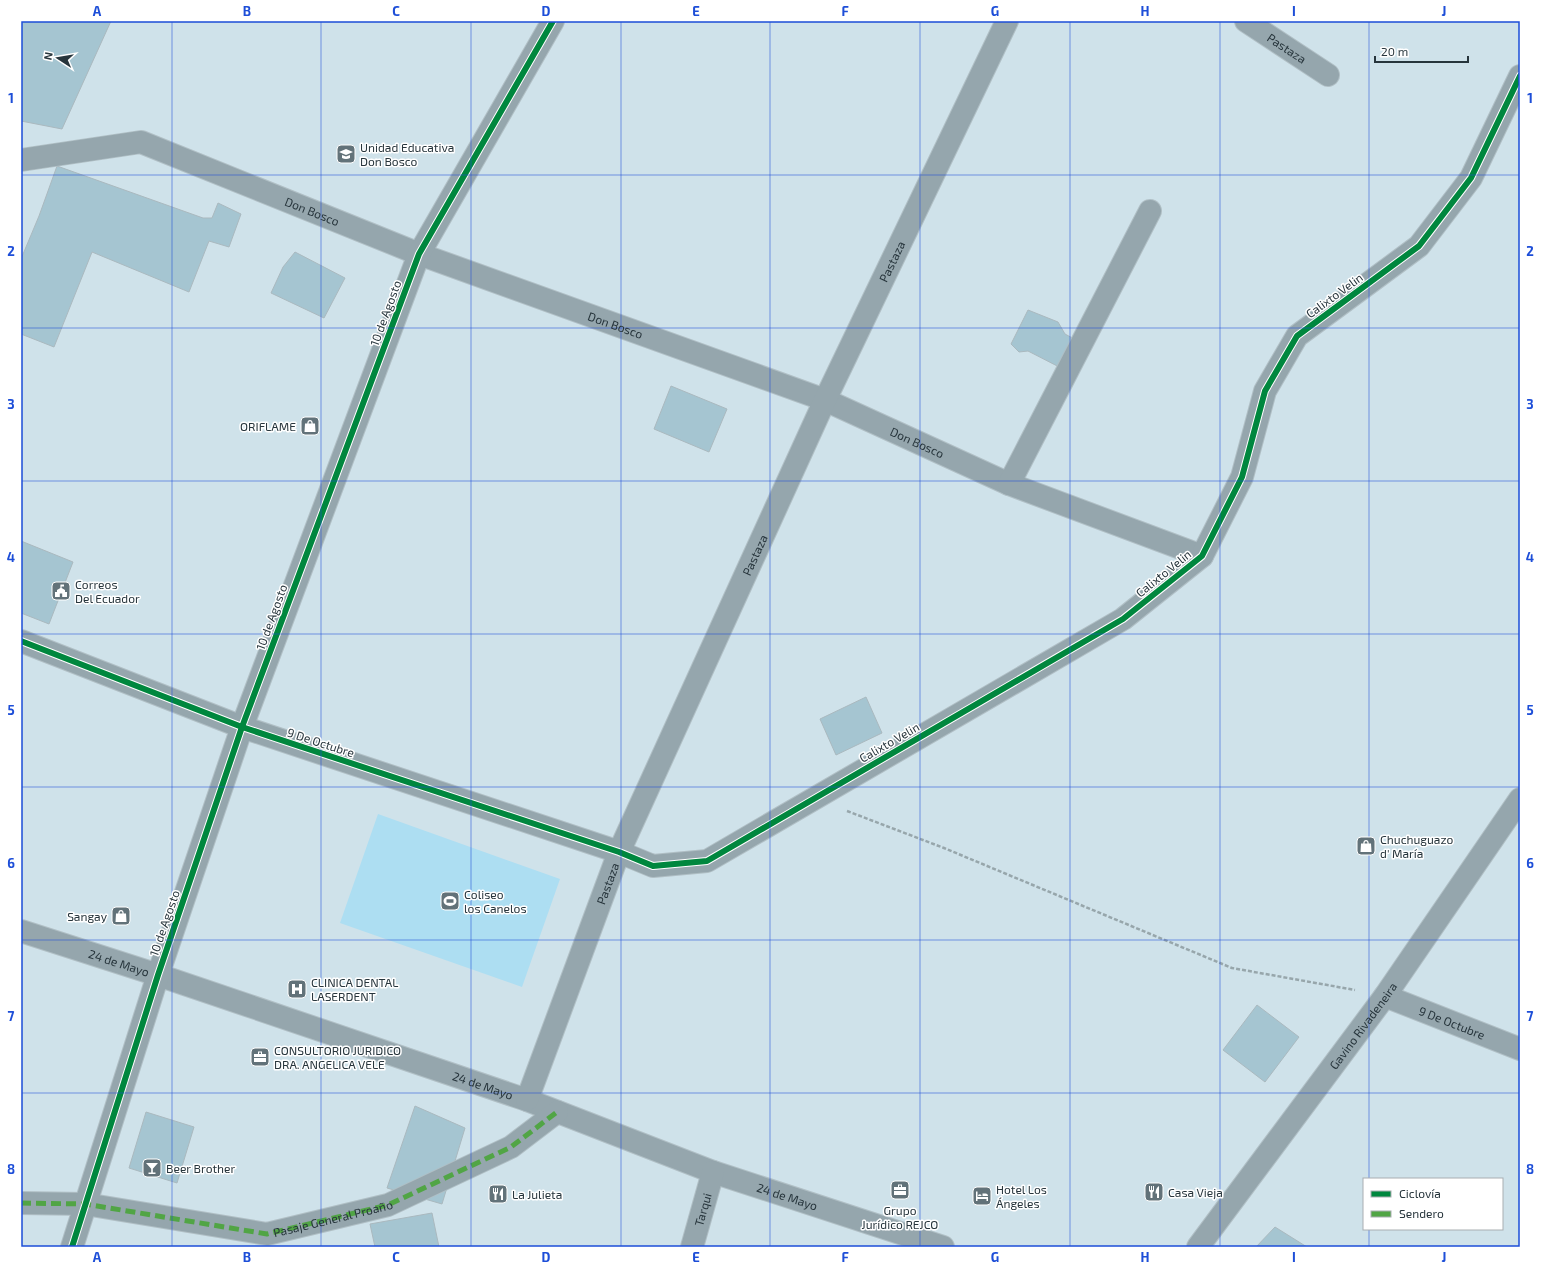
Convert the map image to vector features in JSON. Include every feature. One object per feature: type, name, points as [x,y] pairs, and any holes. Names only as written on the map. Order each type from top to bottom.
[{"type":"street","name":"10 de Agosto","points":[[72,1247],[158,975],[242,727],[419,254],[553,21]]},
{"type":"street","name":"Pastaza","points":[[527,1100],[618,852],[825,400],[1007,21]]},
{"type":"street","name":"Pastaza","points":[[1246,21],[1328,76]]},
{"type":"street","name":"Calixto Velin","points":[[618,852],[653,866],[707,861],[1123,619],[1202,556],[1242,477],[1265,391],[1297,336],[1419,246],[1471,178],[1520,76]]},
{"type":"street","name":"Don Bosco","points":[[21,160],[141,142],[419,254],[825,400],[1009,484],[1202,556]]},
{"type":"street","points":[[1009,484],[1150,212]]},
{"type":"street","name":"9 De Octubre","points":[[21,641],[242,727],[618,852]]},
{"type":"street","name":"Gavino Rivadeneira","points":[[1198,1247],[1385,996],[1520,799]]},
{"type":"street","name":"24 de Mayo","points":[[21,931],[158,975],[527,1100],[713,1172],[943,1247]]},
{"type":"street","name":"9 De Octubre","points":[[1385,996],[1520,1049]]},
{"type":"street","name":"Pasaje General Proaño","points":[[21,1203],[85,1204],[266,1234],[388,1205],[511,1147],[558,1112]]},
{"type":"street","name":"Tarqui","points":[[692,1247],[713,1172]]},
{"type":"path","points":[[813,798],[944,848],[1232,968],[1385,996]]},
{"type":"shaded area","name":"Coliseo los Canelos","points":[[378,814],[560,879],[522,987],[340,923]]},
{"type":"building","points":[[21,21],[111,21],[62,129],[21,121]]},
{"type":"building","points":[[57,166],[203,218],[212,218],[218,203],[241,214],[229,247],[209,241],[189,292],[92,252],[54,347],[21,334],[21,259],[39,216]]},
{"type":"building","points":[[295,252],[345,278],[324,318],[271,293],[283,267]]},
{"type":"building","points":[[1028,310],[1058,322],[1065,334],[1076,340],[1067,371],[1028,351],[1019,352],[1011,344]]},
{"type":"building","points":[[671,386],[727,409],[709,452],[654,429]]},
{"type":"building","points":[[21,541],[73,562],[49,624],[21,613]]},
{"type":"building","points":[[866,697],[882,733],[836,755],[820,719]]},
{"type":"building","points":[[1257,1005],[1299,1037],[1265,1082],[1223,1050]]},
{"type":"building","points":[[415,1106],[465,1128],[442,1204],[387,1188]]},
{"type":"building","points":[[146,1112],[194,1127],[177,1183],[129,1168]]},
{"type":"building","points":[[432,1213],[439,1247],[375,1247],[370,1224]]},
{"type":"building","points":[[1275,1227],[1307,1247],[1256,1247]]},
{"type":"marked path","points":[[21,1203],[85,1204],[267,1234],[388,1205],[511,1147],[557,1112]]},
{"type":"cycle path","points":[[72,1247],[158,975],[242,727],[419,254],[553,21]]},
{"type":"cycle path","points":[[21,641],[242,727],[619,852],[653,866],[707,861],[1123,619],[1202,556],[1242,477],[1265,391],[1297,336],[1419,246],[1471,178],[1520,76]]},
{"type":"place","name":"Unidad Educativa Don Bosco","points":[[346,154]]},
{"type":"place","name":"ORIFLAME","points":[[310,426]]},
{"type":"place","name":"Correos Del Ecuador","points":[[61,591]]},
{"type":"place","name":"Chuchuguazo d' María","points":[[1366,846]]},
{"type":"place","name":"Coliseo los Canelos","points":[[450,901]]},
{"type":"place","name":"Sangay","points":[[121,916]]},
{"type":"place","name":"CLINICA DENTAL LASERDENT","points":[[297,989]]},
{"type":"place","name":"CONSULTORIO JURIDICO DRA. ANGELICA VELE","points":[[260,1057]]},
{"type":"place","name":"Beer Brother","points":[[152,1168]]},
{"type":"place","name":"Grupo Jurídico REJCO","points":[[900,1190]]},
{"type":"place","name":"Casa Vieja","points":[[1154,1192]]},
{"type":"place","name":"La Julieta","points":[[498,1194]]},
{"type":"place","name":"Hotel Los Ángeles","points":[[982,1196]]}]
